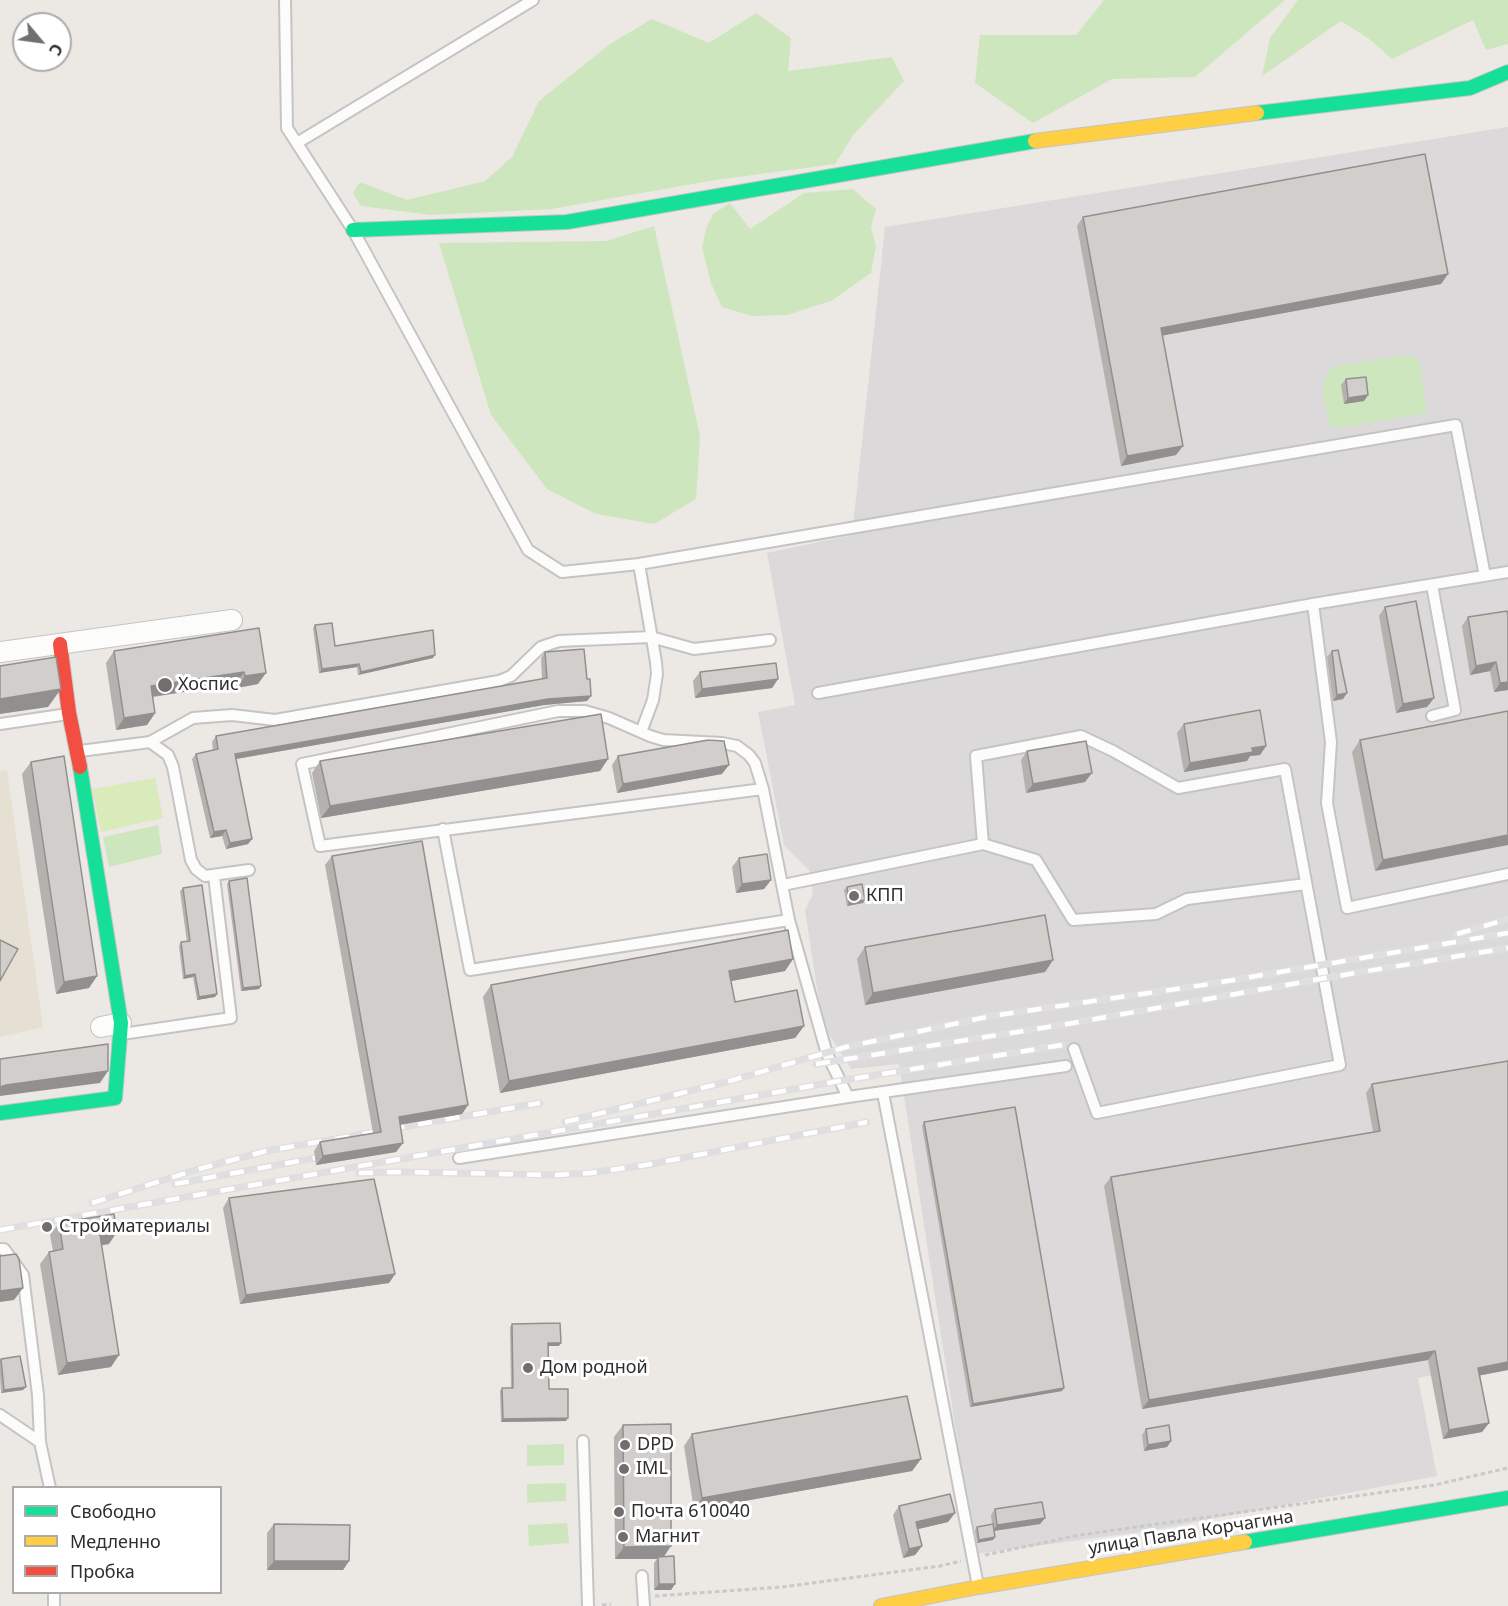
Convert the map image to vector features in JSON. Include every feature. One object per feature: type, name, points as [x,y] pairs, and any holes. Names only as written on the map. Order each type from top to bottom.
[{"type":"street","points":[[352,230],[567,222],[1055,137],[1470,88],[1508,72]]},
{"type":"street","points":[[0,652],[232,620]]},
{"type":"street","points":[[0,1113],[115,1098],[121,1029],[78,752],[69,713],[60,644]]},
{"type":"street","points":[[101,1027],[121,1029]]},
{"type":"street","name":"улица Павла Корчагина","points":[[881,1606],[978,1587],[1508,1498]]},
{"type":"lane","points":[[285,0],[287,128],[352,230],[528,550],[562,572],[639,564],[1456,425],[1485,576]]},
{"type":"lane","points":[[297,143],[533,0]]},
{"type":"lane","points":[[639,564],[657,674],[653,700],[641,732]]},
{"type":"lane","points":[[818,693],[1313,604],[1508,572]]},
{"type":"lane","points":[[1432,585],[1455,710],[1432,716]]},
{"type":"lane","points":[[1313,604],[1331,742],[1327,803],[1347,908],[1508,874]]},
{"type":"lane","points":[[78,752],[150,742],[194,718],[232,715],[274,720],[499,681],[511,676],[541,647],[559,641],[651,637],[694,649],[770,640]]},
{"type":"lane","points":[[763,789],[320,846],[302,764],[558,711],[585,711],[596,714],[663,740],[737,746],[755,763],[763,789],[789,920],[827,1054],[848,1097]]},
{"type":"lane","points":[[0,724],[69,713]]},
{"type":"lane","points":[[983,844],[976,756],[1081,736],[1113,751],[1178,789],[1285,769],[1340,1065],[1097,1113],[1074,1049]]},
{"type":"lane","points":[[150,742],[168,755],[173,767],[193,865],[200,874],[214,876],[249,870]]},
{"type":"lane","points":[[442,830],[470,970],[789,920]]},
{"type":"lane","points":[[783,885],[983,844],[1036,860],[1073,920],[1156,914],[1187,899],[1306,884]]},
{"type":"lane","points":[[121,1029],[231,1018],[214,876]]},
{"type":"lane","points":[[459,1158],[848,1097],[1066,1066]]},
{"type":"lane","points":[[883,1093],[978,1587]]},
{"type":"lane","points":[[0,1249],[4,1249],[23,1275],[38,1395],[40,1442],[50,1486]]},
{"type":"lane","points":[[0,1415],[40,1442]]},
{"type":"lane","points":[[583,1441],[588,1606]]},
{"type":"lane","points":[[642,1576],[644,1606]]},
{"type":"path","points":[[650,1596],[782,1587],[940,1566],[1080,1535],[1434,1485],[1508,1468]]},
{"type":"shaded area","points":[[1508,127],[1508,1359],[1418,1378],[1437,1476],[1148,1531],[975,1554],[899,1064],[851,1069],[829,1034],[820,1008],[805,910],[813,894],[809,870],[784,845],[758,712],[795,705],[767,553],[852,535],[885,227]]},
{"type":"shaded area","points":[[7,770],[43,1027],[0,1037],[0,771]]},
{"type":"green space","points":[[1104,0],[1285,0],[1195,77],[1112,79],[1033,123],[975,83],[980,35],[1076,35]]},
{"type":"green space","points":[[1298,0],[1508,0],[1508,44],[1486,50],[1473,20],[1392,59],[1368,38],[1341,21],[1262,76],[1270,38]]},
{"type":"green space","points":[[756,13],[791,38],[788,71],[892,57],[904,81],[854,134],[835,164],[715,180],[552,209],[431,215],[361,206],[353,193],[360,182],[407,200],[485,181],[512,157],[539,101],[610,44],[652,19],[709,43]]},
{"type":"green space","points":[[853,189],[876,209],[871,227],[876,246],[871,273],[831,301],[787,315],[752,316],[722,307],[711,283],[702,248],[706,229],[713,214],[730,203],[750,229],[804,193]]},
{"type":"green space","points":[[654,226],[700,436],[696,499],[654,524],[596,514],[547,489],[491,415],[439,243],[606,241]]},
{"type":"green space","points":[[1404,355],[1415,357],[1420,362],[1427,413],[1340,428],[1329,424],[1322,387],[1330,369]]},
{"type":"green space","points":[[155,778],[163,818],[101,832],[92,789]]},
{"type":"green space","points":[[158,825],[162,854],[109,867],[103,837]]},
{"type":"green space","points":[[564,1444],[564,1465],[527,1466],[527,1445]]},
{"type":"green space","points":[[566,1483],[566,1501],[527,1503],[527,1484]]},
{"type":"green space","points":[[567,1523],[569,1543],[529,1546],[528,1525]]},
{"type":"building","points":[[1425,154],[1448,274],[1161,328],[1183,446],[1127,456],[1083,217]]},
{"type":"building","points":[[1366,377],[1368,395],[1348,398],[1346,379]]},
{"type":"building","points":[[1416,601],[1434,698],[1403,704],[1385,607]]},
{"type":"building","points":[[1507,611],[1508,682],[1500,683],[1496,662],[1476,666],[1468,617]]},
{"type":"building","points":[[332,623],[335,646],[433,630],[435,655],[361,672],[359,664],[322,669],[315,625]]},
{"type":"building","name":"Хоспис","points":[[259,628],[266,673],[245,676],[244,672],[151,686],[155,713],[124,718],[114,651]]},
{"type":"building","points":[[584,649],[591,696],[548,699],[235,754],[252,839],[230,843],[226,830],[214,832],[196,754],[218,749],[216,736],[547,678],[545,652]]},
{"type":"building","points":[[1338,650],[1347,693],[1337,695],[1332,651]]},
{"type":"building","points":[[56,657],[61,689],[0,699],[0,666]]},
{"type":"building","points":[[776,663],[778,679],[702,689],[700,672]]},
{"type":"building","points":[[1260,710],[1266,746],[1252,748],[1253,752],[1190,763],[1184,724]]},
{"type":"building","points":[[1508,711],[1508,835],[1383,860],[1360,740]]},
{"type":"building","points":[[601,714],[608,759],[330,806],[320,761]]},
{"type":"building","points":[[708,740],[724,741],[729,765],[623,784],[618,756]]},
{"type":"building","points":[[1086,741],[1092,773],[1033,784],[1027,751]]},
{"type":"building","points":[[64,756],[97,976],[64,982],[31,762]]},
{"type":"building","points":[[422,841],[468,1105],[399,1117],[403,1143],[323,1156],[320,1142],[381,1132],[332,856]]},
{"type":"building","points":[[767,854],[771,880],[742,884],[739,858]]},
{"type":"building","points":[[247,878],[261,986],[243,988],[229,881]]},
{"type":"building","name":"КПП","points":[[862,884],[865,900],[849,902],[847,887]]},
{"type":"building","points":[[202,885],[217,994],[199,997],[195,974],[185,976],[181,942],[190,941],[183,888]]},
{"type":"building","points":[[1045,915],[1053,960],[873,993],[865,947]]},
{"type":"building","points":[[788,930],[793,959],[729,971],[735,1002],[797,990],[804,1026],[509,1081],[491,985]]},
{"type":"building","points":[[0,940],[18,949],[0,981]]},
{"type":"building","points":[[108,1044],[108,1071],[0,1087],[0,1059]]},
{"type":"building","points":[[1508,1061],[1508,1362],[1478,1368],[1489,1423],[1449,1430],[1435,1351],[1149,1400],[1111,1177],[1380,1131],[1372,1084]]},
{"type":"building","points":[[1015,1107],[1064,1388],[973,1404],[924,1122]]},
{"type":"building","points":[[374,1179],[395,1274],[246,1295],[229,1198]]},
{"type":"building","points":[[114,1214],[117,1232],[100,1235],[119,1355],[67,1363],[49,1252],[63,1249],[59,1223]]},
{"type":"building","points":[[16,1254],[19,1259],[23,1288],[0,1291],[0,1256]]},
{"type":"building","name":"Дом родной","points":[[560,1323],[561,1343],[548,1343],[549,1389],[568,1389],[568,1418],[503,1419],[502,1388],[513,1388],[512,1324]]},
{"type":"building","points":[[20,1356],[26,1387],[4,1390],[1,1359]]},
{"type":"building","points":[[907,1396],[921,1459],[702,1498],[692,1434]]},
{"type":"building","points":[[671,1424],[671,1546],[624,1547],[623,1425]]},
{"type":"building","points":[[1169,1425],[1171,1441],[1148,1445],[1146,1429]]},
{"type":"building","points":[[950,1494],[955,1513],[916,1522],[922,1546],[909,1549],[899,1506]]},
{"type":"building","points":[[1042,1502],[1045,1518],[997,1525],[995,1509]]},
{"type":"building","points":[[274,1524],[350,1525],[349,1561],[274,1561]]},
{"type":"building","points":[[993,1524],[995,1537],[979,1540],[977,1527]]},
{"type":"building","points":[[674,1556],[675,1584],[659,1584],[658,1557]]},
{"type":"railway","points":[[1457,934],[1508,919]]},
{"type":"railway","points":[[565,1122],[726,1082],[846,1047],[991,1016],[1210,984],[1508,933]]},
{"type":"railway","points":[[816,1064],[1067,1024],[1508,948]]},
{"type":"railway","points":[[0,1230],[839,1081],[1062,1045]]},
{"type":"railway","points":[[92,1203],[195,1170],[266,1151],[540,1103]]},
{"type":"railway","points":[[359,1173],[557,1175],[590,1173],[646,1165],[867,1122]]},
{"type":"railway","points":[[175,1184],[331,1155]]},
{"type":"traffic: fast","points":[[1257,113],[1470,88],[1508,72]]},
{"type":"traffic: fast","points":[[353,230],[567,222],[1035,141]]},
{"type":"traffic: fast","points":[[0,1113],[115,1098],[121,1023],[80,767]]},
{"type":"traffic: fast","points":[[1245,1542],[1508,1498]]},
{"type":"traffic: slow","points":[[1035,141],[1257,113]]},
{"type":"traffic: slow","points":[[881,1606],[978,1587],[1245,1542]]},
{"type":"traffic: jam","points":[[60,644],[69,713],[80,767]]},
{"type":"place","name":"Хоспис","points":[[165,685]]},
{"type":"place","name":"КПП","points":[[854,896]]},
{"type":"place","name":"Стройматериалы","points":[[47,1227]]},
{"type":"place","name":"Дом родной","points":[[528,1368]]},
{"type":"place","name":"DPD","points":[[625,1445]]},
{"type":"place","name":"IML","points":[[624,1469]]},
{"type":"place","name":"Почта 610040","points":[[619,1512]]},
{"type":"place","name":"Магнит","points":[[623,1537]]}]
